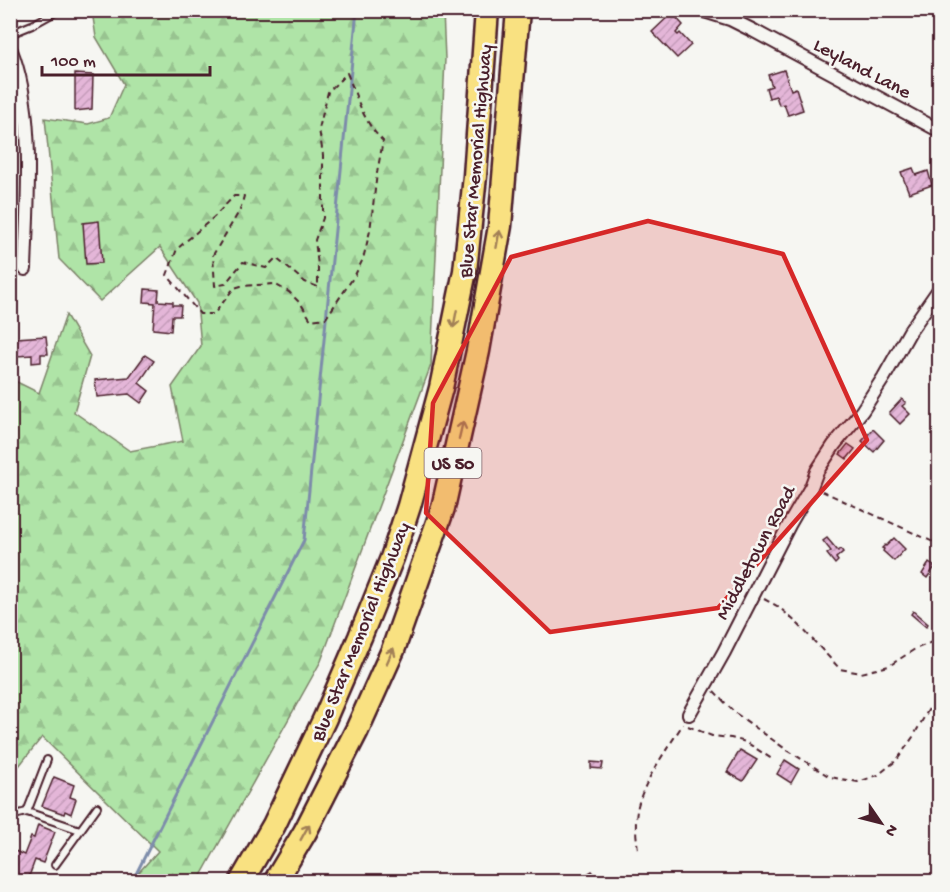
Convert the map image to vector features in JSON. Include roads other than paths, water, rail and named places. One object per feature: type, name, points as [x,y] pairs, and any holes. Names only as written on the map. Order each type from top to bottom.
[{"type":"highway","name":"Blue Star Memorial Highway","points":[[241,882],[274,825],[325,718],[392,558],[409,506],[441,388],[465,270],[475,176],[487,10]]},
{"type":"highway","name":"Blue Star Memorial Highway","points":[[274,882],[305,832],[357,730],[393,650],[443,508],[478,351],[500,226],[518,10]]},
{"type":"highway","points":[[223,882],[243,851],[305,738],[325,718]]},
{"type":"street","name":"Leyland Lane","points":[[701,10],[730,19],[754,31],[939,131]]},
{"type":"street","points":[[10,48],[23,92],[27,131],[25,269]]},
{"type":"street","name":"Middletown Road","points":[[686,719],[724,652],[811,487],[817,471],[834,445],[862,411],[939,288]]},
{"type":"lane","points":[[10,34],[59,10]]},
{"type":"lane","points":[[27,812],[47,760]]},
{"type":"lane","points":[[55,865],[97,807]]},
{"type":"lane","points":[[10,816],[27,812],[80,830]]},
{"type":"waterway","points":[[132,882],[304,540],[357,10]]}]
